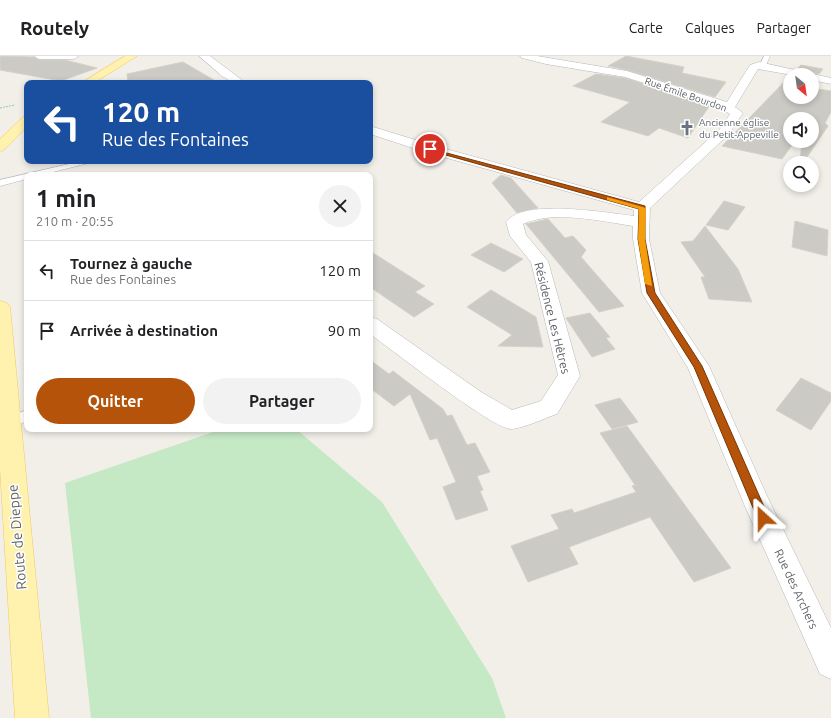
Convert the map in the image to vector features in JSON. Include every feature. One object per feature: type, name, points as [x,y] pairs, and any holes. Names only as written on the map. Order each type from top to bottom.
[{"type":"main road","points":[[91,80],[132,56]]},
{"type":"main road","points":[[0,148],[10,135],[24,123]]},
{"type":"main road","name":"Route de Dieppe","points":[[0,307],[18,419],[6,465],[32,718]]},
{"type":"street","points":[[39,56],[74,56]]},
{"type":"street","points":[[204,56],[236,80]]},
{"type":"street","name":"Rue Émile Bourdon","points":[[525,56],[546,61],[627,74],[721,104],[737,113],[724,132],[642,215]]},
{"type":"street","points":[[729,108],[754,67],[762,60],[785,68]]},
{"type":"street","points":[[819,78],[831,81]]},
{"type":"street","points":[[373,131],[642,215]]},
{"type":"street","name":"Résidence Les Hêtres","points":[[373,326],[473,398],[510,420],[549,408],[569,376],[539,261],[518,236],[514,222],[522,216],[561,213],[642,215]]},
{"type":"street","name":"Rue des Archers","points":[[642,215],[641,239],[651,293],[698,366],[757,504],[831,663]]},
{"type":"lane","points":[[42,172],[79,164]]},
{"type":"lane","points":[[0,183],[24,176]]},
{"type":"lane","points":[[0,190],[24,184]]},
{"type":"green space","points":[[213,432],[300,432],[382,502],[492,678],[506,718],[91,718],[65,483]]},
{"type":"building","points":[[0,56],[33,57],[39,60],[65,60],[97,68],[64,80],[55,80],[0,70]]},
{"type":"building","points":[[626,56],[684,67],[682,73],[726,82],[715,97],[627,70],[608,66]]},
{"type":"building","points":[[183,62],[214,80],[128,80],[127,74]]},
{"type":"building","points":[[801,65],[818,68],[798,68]]},
{"type":"building","points":[[819,68],[823,69],[819,74]]},
{"type":"building","points":[[596,74],[625,78],[710,105],[688,138],[659,128],[648,136],[601,122],[630,102],[573,86]]},
{"type":"building","points":[[783,83],[783,104],[819,104],[819,89],[831,91],[831,112],[825,123],[828,126],[819,139],[819,112],[783,112],[783,148],[790,148],[782,159],[722,146]]},
{"type":"building","points":[[801,148],[813,148],[808,156],[801,156]]},
{"type":"building","points":[[501,175],[511,178],[538,208],[517,213],[492,183]]},
{"type":"building","points":[[724,201],[745,207],[728,230],[706,225]]},
{"type":"building","points":[[548,219],[565,238],[573,236],[586,250],[581,257],[624,306],[599,312],[526,224]]},
{"type":"building","points":[[795,221],[828,230],[827,256],[792,247]]},
{"type":"building","points":[[705,226],[738,269],[752,302],[709,299],[701,277],[705,277],[681,242],[693,241]]},
{"type":"building","points":[[491,243],[523,259],[504,272],[471,255]]},
{"type":"building","points":[[373,253],[425,286],[415,292],[434,304],[414,317],[373,289]]},
{"type":"building","points":[[491,290],[536,317],[543,347],[498,346],[512,335],[467,307]]},
{"type":"building","points":[[590,313],[610,337],[606,338],[615,349],[592,357],[566,318]]},
{"type":"building","points":[[373,362],[389,374],[393,371],[443,409],[447,416],[452,415],[467,445],[475,443],[490,472],[477,476],[483,490],[480,491],[488,510],[456,520],[443,487],[456,482],[437,438],[430,440],[410,394],[394,406],[373,390]]},
{"type":"building","points":[[801,378],[831,393],[831,401],[811,430],[776,410]]},
{"type":"building","points":[[620,398],[638,422],[612,429],[595,405]]},
{"type":"building","points":[[627,426],[731,568],[694,582],[650,517],[569,547],[578,564],[528,582],[511,546],[559,529],[551,515],[572,509],[574,513],[636,492],[632,486],[635,485],[600,433]]},
{"type":"slow traffic","points":[[609,198],[642,208],[641,239],[649,284]]},
{"type":"place","name":"Ancienne église du Petit-Appeville","points":[[687,128]]},
{"type":"route","points":[[430,149],[642,208],[641,239],[651,293],[698,366],[763,518]]}]
